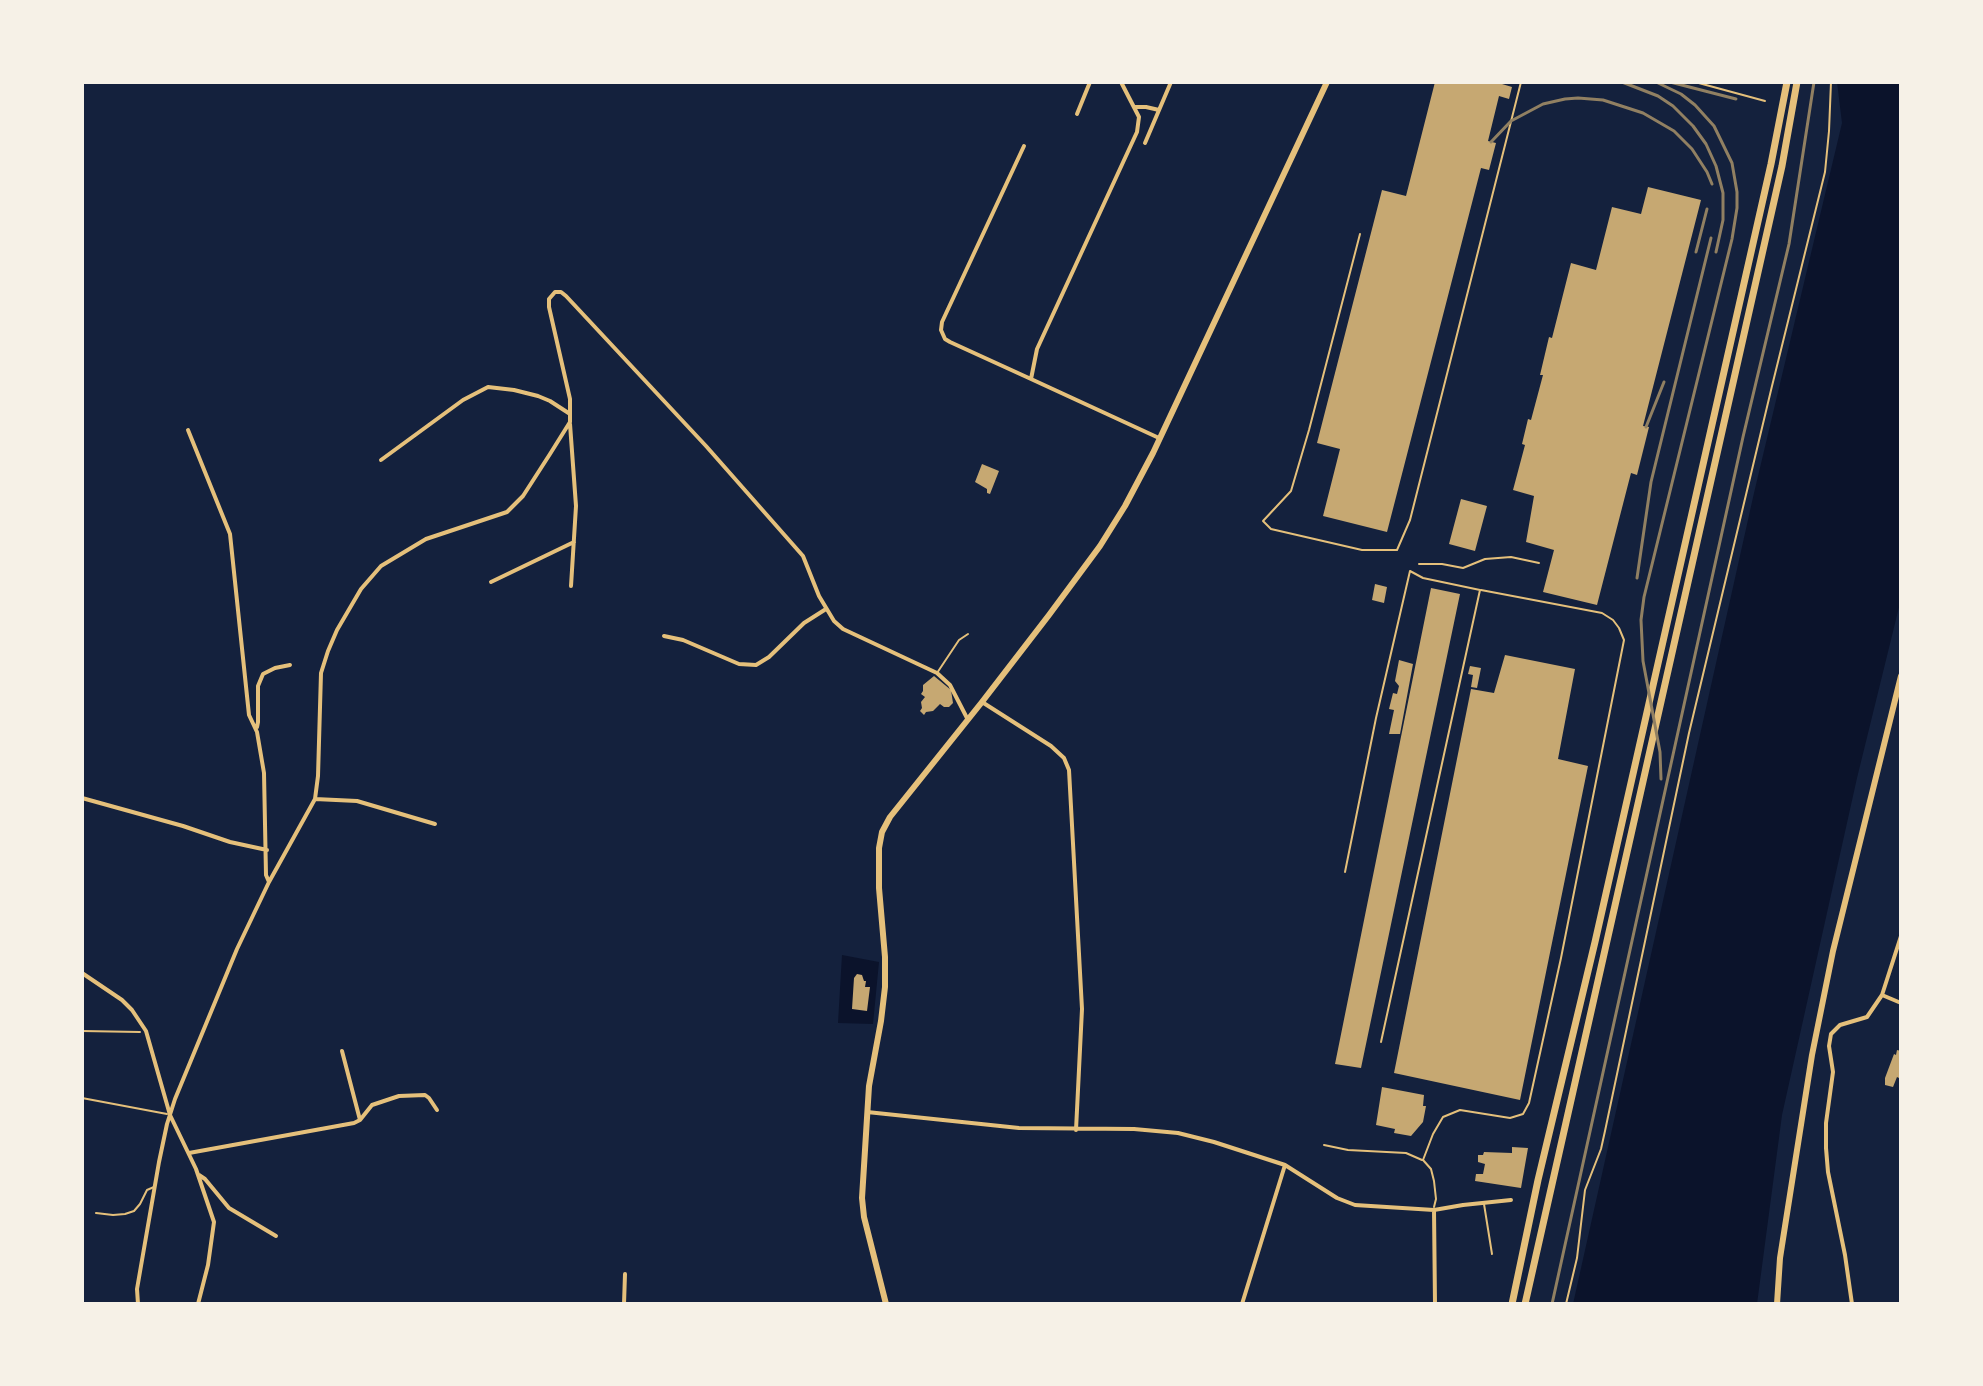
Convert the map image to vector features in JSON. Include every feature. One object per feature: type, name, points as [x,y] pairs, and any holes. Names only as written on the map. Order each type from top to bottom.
[{"type":"highway","points":[[1512,1304],[1660,658],[1787,82]]},
{"type":"highway","points":[[1525,1304],[1782,166],[1797,82]]},
{"type":"main road","points":[[886,1304],[862,1198],[867,1112],[885,987],[879,896],[880,839],[890,817],[1100,546],[1129,499],[1327,82]]},
{"type":"main road","points":[[1777,1304],[1780,1258],[1812,1055],[1833,951],[1898,702],[1901,676]]},
{"type":"street","points":[[1077,114],[1090,82]]},
{"type":"street","points":[[1031,379],[1037,349],[1137,132],[1139,117],[1121,82]]},
{"type":"street","points":[[1145,143],[1171,82]]},
{"type":"street","points":[[1134,107],[1159,110]]},
{"type":"street","points":[[1024,146],[942,322],[943,336],[950,342],[1160,439]]},
{"type":"street","points":[[571,586],[576,506],[570,399],[549,307],[549,299],[555,292],[566,296],[706,446],[803,556],[834,621],[843,629],[937,673],[950,685],[968,720]]},
{"type":"street","points":[[381,460],[463,400],[488,387],[538,396],[570,414]]},
{"type":"street","points":[[138,1304],[137,1289],[170,1115],[237,949],[269,882],[315,799],[321,673],[337,630],[361,589],[381,566],[426,539],[507,512],[523,496],[570,422]]},
{"type":"street","points":[[188,430],[230,534],[249,715],[256,729],[264,773],[266,875],[269,882]]},
{"type":"street","points":[[491,582],[574,542]]},
{"type":"street","points":[[664,636],[683,640],[739,664],[756,665],[769,657],[804,623],[826,609]]},
{"type":"street","points":[[256,729],[258,686],[263,674],[290,665]]},
{"type":"street","points":[[982,702],[1051,746],[1064,758],[1069,770],[1082,1009],[1075,1130]]},
{"type":"street","points":[[82,798],[267,850]]},
{"type":"street","points":[[315,799],[357,801],[435,824]]},
{"type":"street","points":[[1852,1304],[1828,1172],[1826,1123],[1833,1072],[1829,1046],[1831,1034],[1840,1025],[1867,1017],[1882,995],[1901,936]]},
{"type":"street","points":[[82,973],[122,1000],[146,1031],[170,1115],[189,1153],[214,1222],[198,1304]]},
{"type":"street","points":[[1882,995],[1901,1003]]},
{"type":"street","points":[[342,1051],[360,1120]]},
{"type":"street","points":[[189,1153],[354,1123],[372,1105],[399,1096],[425,1095],[437,1110]]},
{"type":"street","points":[[867,1112],[1019,1128],[1134,1129],[1178,1133],[1285,1165],[1337,1198],[1355,1205],[1434,1210],[1511,1200]]},
{"type":"street","points":[[1242,1304],[1285,1165]]},
{"type":"street","points":[[197,1174],[229,1208],[276,1236]]},
{"type":"street","points":[[1434,1210],[1435,1304]]},
{"type":"street","points":[[624,1304],[625,1274]]},
{"type":"lane","points":[[1360,234],[1291,491],[1263,521],[1271,529],[1362,550],[1397,550],[1410,520],[1521,82]]},
{"type":"lane","points":[[1695,82],[1765,101]]},
{"type":"lane","points":[[1419,564],[1463,568],[1485,559],[1511,557],[1539,563]]},
{"type":"lane","points":[[1345,872],[1410,571],[1423,578],[1602,613],[1613,620],[1624,640],[1529,1103],[1523,1114],[1510,1118],[1460,1110],[1443,1117],[1423,1160]]},
{"type":"lane","points":[[1381,1042],[1480,590]]},
{"type":"lane","points":[[937,673],[959,640],[968,634]]},
{"type":"lane","points":[[82,1098],[170,1115]]},
{"type":"lane","points":[[1324,1145],[1348,1150],[1406,1153],[1423,1160],[1431,1169],[1434,1181],[1434,1210]]},
{"type":"lane","points":[[96,1213],[113,1215],[134,1211],[147,1190],[155,1189]]},
{"type":"lane","points":[[1484,1203],[1492,1254]]},
{"type":"path","points":[[1566,1304],[1577,1258],[1585,1190],[1601,1149],[1689,733],[1825,172],[1831,82]]},
{"type":"path","points":[[82,1031],[146,1031]]},
{"type":"water","points":[[1837,82],[1901,82],[1901,599],[1857,778],[1782,1115],[1757,1304],[1573,1304],[1754,493],[1842,123]]},
{"type":"water","points":[[842,955],[879,962],[873,1024],[838,1023]]},
{"type":"building","points":[[1435,82],[1503,82],[1512,87],[1509,99],[1499,96],[1488,141],[1496,143],[1489,170],[1481,168],[1387,532],[1323,516],[1340,449],[1317,443],[1382,190],[1406,196]]},
{"type":"building","points":[[1648,187],[1701,200],[1643,426],[1649,427],[1637,475],[1631,473],[1597,605],[1543,592],[1554,550],[1526,542],[1534,496],[1513,490],[1525,445],[1522,444],[1528,419],[1531,420],[1549,337],[1552,338],[1571,263],[1596,270],[1612,207],[1641,214]]},
{"type":"building","points":[[982,464],[999,471],[990,494],[975,482]]},
{"type":"building","points":[[1461,499],[1487,506],[1475,551],[1449,544]]},
{"type":"building","points":[[1375,584],[1387,587],[1384,603],[1372,600]]},
{"type":"building","points":[[1431,588],[1460,594],[1361,1068],[1335,1064]]},
{"type":"building","points":[[1505,655],[1575,669],[1558,759],[1588,766],[1520,1100],[1394,1073],[1471,689],[1494,693]]},
{"type":"building","points":[[1399,660],[1413,664],[1400,734],[1389,734],[1394,710],[1389,709],[1393,693],[1397,694],[1399,686],[1395,681]]},
{"type":"building","points":[[1470,666],[1481,668],[1477,688],[1471,687],[1473,675],[1468,674]]},
{"type":"building","points":[[934,676],[951,690],[953,703],[949,707],[940,704],[924,715],[920,711],[925,697],[921,694],[923,685]]},
{"type":"building","points":[[857,974],[866,981],[865,987],[870,987],[867,1011],[852,1009],[854,978]]},
{"type":"building","points":[[1897,1050],[1901,1051],[1901,1079],[1897,1077],[1893,1087],[1885,1085],[1885,1078]]},
{"type":"building","points":[[1382,1087],[1424,1095],[1423,1106],[1426,1106],[1423,1122],[1411,1136],[1376,1125]]},
{"type":"building","points":[[1512,1147],[1528,1148],[1521,1188],[1475,1181],[1476,1174],[1483,1174],[1485,1164],[1478,1162],[1478,1155],[1484,1152],[1512,1153]]},
{"type":"railway","points":[[1622,82],[1658,96],[1673,106],[1706,144],[1723,193],[1723,220],[1716,252]]},
{"type":"railway","points":[[1656,82],[1681,94],[1714,126],[1732,163],[1737,192],[1732,239],[1644,597],[1641,620],[1643,661],[1660,752],[1661,779]]},
{"type":"railway","points":[[1670,82],[1736,99]]},
{"type":"railway","points":[[1552,1304],[1743,437],[1789,244],[1814,82]]},
{"type":"railway","points":[[1491,142],[1511,121],[1543,104],[1578,98],[1603,100],[1643,113],[1674,131],[1692,149],[1712,184]]},
{"type":"railway","points":[[1696,252],[1707,209]]},
{"type":"railway","points":[[1637,578],[1651,482],[1711,238]]},
{"type":"railway","points":[[1646,427],[1664,382]]}]
